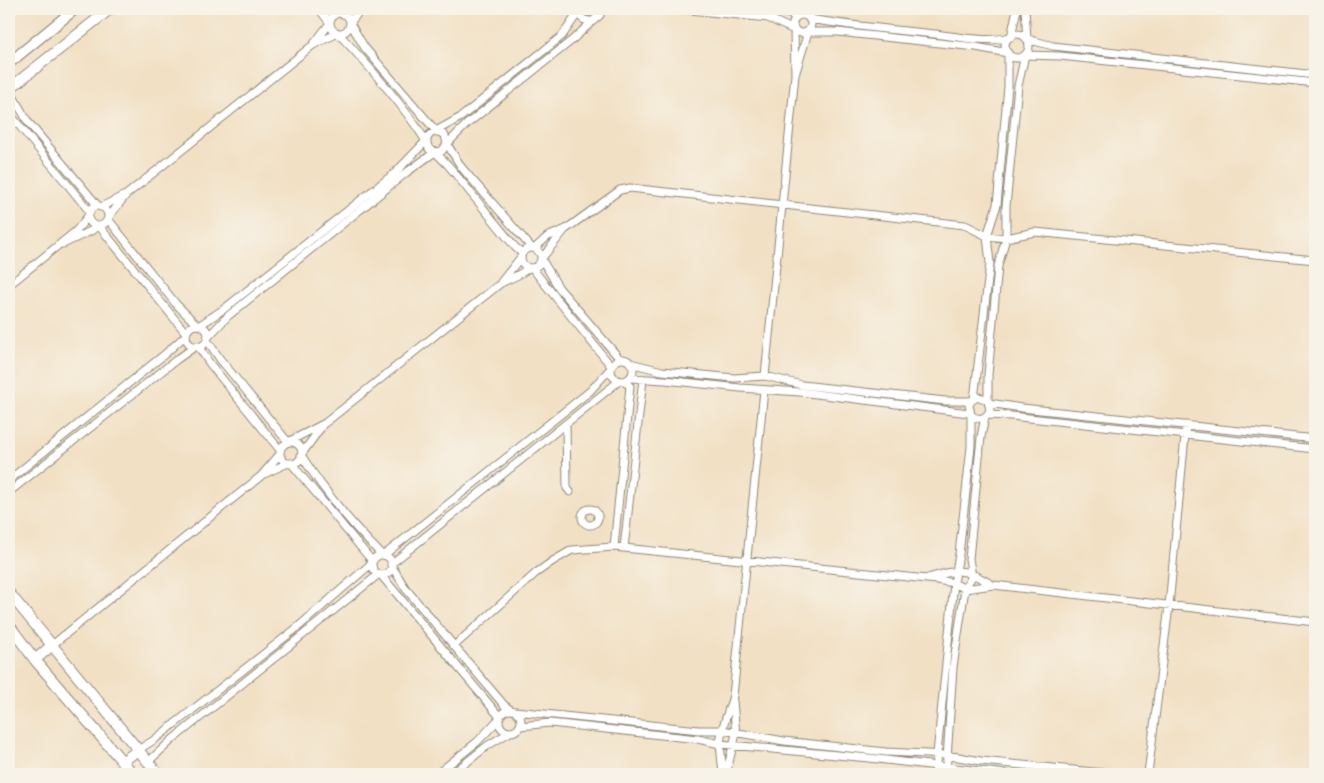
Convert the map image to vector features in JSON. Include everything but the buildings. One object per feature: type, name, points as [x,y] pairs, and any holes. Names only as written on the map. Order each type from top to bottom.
[{"type":"street","points":[[9,63],[75,9]]},
{"type":"street","points":[[110,9],[10,87],[13,96],[28,122],[107,212],[108,218],[176,304],[206,331],[207,339],[220,359],[288,442],[296,443],[299,446],[301,455],[320,482],[365,538],[388,558],[406,589],[504,705],[513,710],[520,718],[520,726]]},
{"type":"street","points":[[319,9],[333,31],[338,33],[356,52],[416,125],[429,149],[435,152],[448,165],[515,247],[521,255],[524,265],[531,268],[611,368],[612,376],[624,380],[643,379],[764,390],[945,401],[972,400],[981,397],[988,402],[1062,413],[1315,439]]},
{"type":"street","points":[[58,246],[91,232],[104,224],[126,195],[313,45],[330,24],[334,15],[340,11],[352,9]]},
{"type":"street","points":[[313,45],[346,31],[362,9]]},
{"type":"street","points":[[9,492],[176,360],[205,343],[228,316],[289,262],[392,179],[435,152],[442,150],[467,124],[571,41],[601,12],[611,9]]},
{"type":"street","points":[[680,9],[768,18],[801,34],[808,32],[838,32],[976,47],[1008,53],[1017,58],[1025,55],[1157,62],[1306,78],[1315,83]]},
{"type":"street","points":[[769,9],[797,12],[809,19],[846,25],[980,39],[1003,39],[1020,35],[1027,39],[1053,46],[1157,62]]},
{"type":"street","points":[[795,75],[811,24],[809,9]]},
{"type":"street","points":[[935,770],[954,583],[971,447],[968,405],[972,400],[990,263],[987,236],[997,204],[1008,86],[1008,53],[1006,46],[1011,36],[1017,9]]},
{"type":"street","points":[[946,771],[953,667],[965,589],[972,576],[969,559],[981,437],[986,416],[990,410],[988,402],[988,375],[998,266],[1006,238],[1006,206],[1016,105],[1025,55],[1029,46],[1025,9]]},
{"type":"street","points":[[340,11],[348,17],[366,48],[436,131],[445,136],[447,144],[462,168],[533,247],[540,252],[559,288],[620,359],[662,371],[734,378],[765,376],[846,394],[970,414],[976,418],[986,416],[1061,422],[1315,449]]},
{"type":"street","points":[[392,179],[426,141],[429,134],[460,117],[562,36],[578,11],[584,20],[593,21]]},
{"type":"street","points":[[765,376],[795,75],[794,30],[792,24],[797,12]]},
{"type":"street","points":[[1306,78],[1315,75]]},
{"type":"street","points":[[9,113],[89,213],[90,220],[98,226],[186,334],[189,343],[197,346],[280,452],[283,460],[289,463],[372,562],[373,569],[380,574],[499,718],[500,727],[510,732]]},
{"type":"street","points":[[501,283],[526,249],[566,229],[620,190],[630,188],[965,225],[987,236],[1006,238],[1035,232],[1315,260]]},
{"type":"street","points":[[9,285],[76,231],[93,208],[126,195]]},
{"type":"street","points":[[35,660],[261,476],[284,445],[325,423],[501,283],[538,266],[566,229]]},
{"type":"street","points":[[9,480],[165,354],[190,328],[199,325],[289,262]]},
{"type":"street","points":[[238,298],[243,304]]},
{"type":"street","points":[[122,762],[154,740],[298,627],[376,557],[383,555],[448,505],[590,392],[617,360],[620,359]]},
{"type":"street","points":[[9,625],[35,660],[134,774],[172,740],[303,634],[380,574],[389,571],[391,564],[624,380],[633,372],[630,363]]},
{"type":"street","points":[[624,548],[643,379]]},
{"type":"street","points":[[614,547],[630,386],[624,380]]},
{"type":"street","points":[[724,774],[736,734],[733,696],[764,390]]},
{"type":"street","points":[[1061,422],[1062,413]]},
{"type":"street","points":[[261,476],[298,460],[325,423]]},
{"type":"street","points":[[566,424],[567,488],[570,492]]},
{"type":"street","points":[[1148,774],[1168,606],[1186,425]]},
{"type":"street","points":[[965,503],[974,504]]},
{"type":"street","points":[[448,505],[454,513]]},
{"type":"street","points":[[454,646],[553,560],[572,550],[614,547],[923,579],[954,583],[965,589],[993,585],[1315,622]]},
{"type":"street","points":[[923,579],[956,570],[971,572],[993,585]]},
{"type":"street","points":[[9,592],[51,646],[158,774]]},
{"type":"street","points":[[298,627],[303,634]]},
{"type":"street","points":[[724,774],[720,744],[722,730],[733,696]]},
{"type":"street","points":[[437,774],[477,742],[505,711],[513,710],[699,730],[722,730],[736,734],[886,752],[947,755],[981,761],[1114,774]]},
{"type":"street","points":[[452,774],[487,746],[520,726],[550,723],[698,739],[720,744],[869,758],[935,770],[1006,774]]}]
